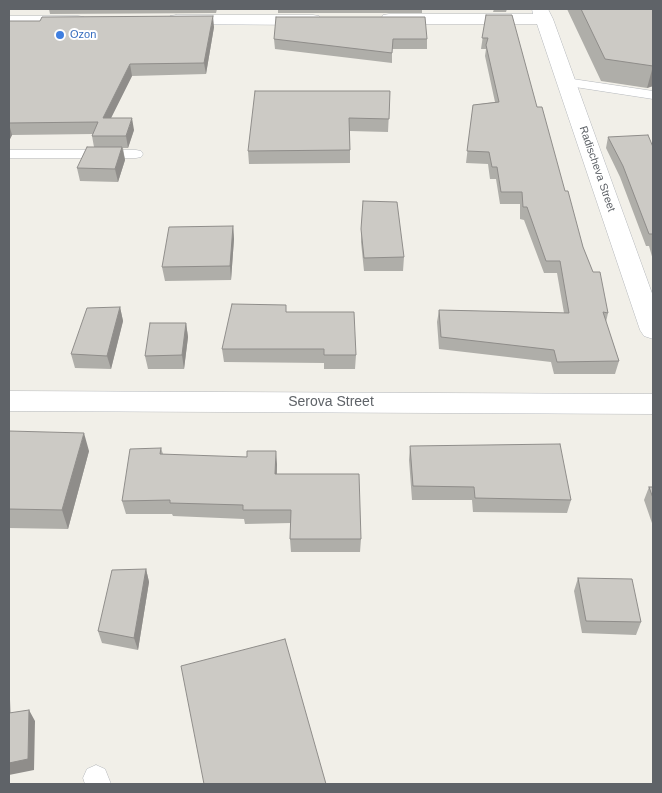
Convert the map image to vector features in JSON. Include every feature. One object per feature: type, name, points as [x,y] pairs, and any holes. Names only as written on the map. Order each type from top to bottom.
[{"type":"street","points":[[164,20],[251,14],[329,20]]},
{"type":"street","points":[[368,19],[542,14]]},
{"type":"street","name":"Radischeva Street","points":[[542,14],[653,330]]},
{"type":"street","points":[[9,21],[96,21]]},
{"type":"street","name":"Serova Street","points":[[9,400],[653,404]]},
{"type":"lane","points":[[566,82],[653,95]]},
{"type":"lane","points":[[9,154],[136,154]]},
{"type":"building","points":[[581,9],[653,9],[653,66],[605,59]]},
{"type":"building","points":[[486,15],[512,15],[537,107],[542,107],[565,191],[568,191],[583,247],[593,272],[600,272],[608,313],[603,312],[619,361],[557,362],[554,350],[441,337],[439,310],[569,313],[560,261],[546,261],[527,207],[523,207],[522,192],[501,192],[497,167],[492,167],[489,152],[467,151],[473,105],[499,102],[486,45],[488,38],[482,38]]},
{"type":"building","points":[[213,16],[204,63],[130,64],[103,118],[132,118],[126,136],[92,136],[98,122],[9,123],[9,21],[40,21],[42,17]]},
{"type":"building","points":[[276,17],[425,17],[427,39],[393,39],[392,53],[274,39]]},
{"type":"building","points":[[255,91],[390,91],[389,119],[349,118],[350,150],[248,151]]},
{"type":"building","points":[[648,135],[653,147],[653,234],[649,234],[623,166],[608,137]]},
{"type":"building","points":[[87,147],[122,147],[115,169],[77,168]]},
{"type":"building","points":[[363,201],[397,202],[404,257],[364,258],[361,229]]},
{"type":"building","points":[[233,226],[230,266],[162,267],[169,227]]},
{"type":"building","points":[[232,304],[286,305],[286,312],[354,312],[356,355],[324,355],[324,349],[222,349]]},
{"type":"building","points":[[120,307],[107,356],[71,354],[87,308]]},
{"type":"building","points":[[150,323],[186,323],[182,355],[145,356]]},
{"type":"building","points":[[9,431],[84,433],[62,510],[9,509]]},
{"type":"building","points":[[560,444],[571,500],[475,498],[474,487],[413,486],[410,446]]},
{"type":"building","points":[[161,448],[160,454],[247,457],[247,451],[276,451],[275,474],[359,474],[361,539],[290,539],[291,510],[243,510],[243,505],[170,503],[170,500],[122,501],[130,449]]},
{"type":"building","points":[[649,487],[653,487],[653,498]]},
{"type":"building","points":[[146,569],[134,638],[98,631],[112,570]]},
{"type":"building","points":[[578,578],[632,579],[641,622],[586,621]]},
{"type":"building","points":[[285,639],[326,784],[204,784],[181,666]]},
{"type":"building","points":[[29,710],[28,759],[9,763],[9,713]]},
{"type":"place","name":"Ozon","points":[[60,35]]}]
